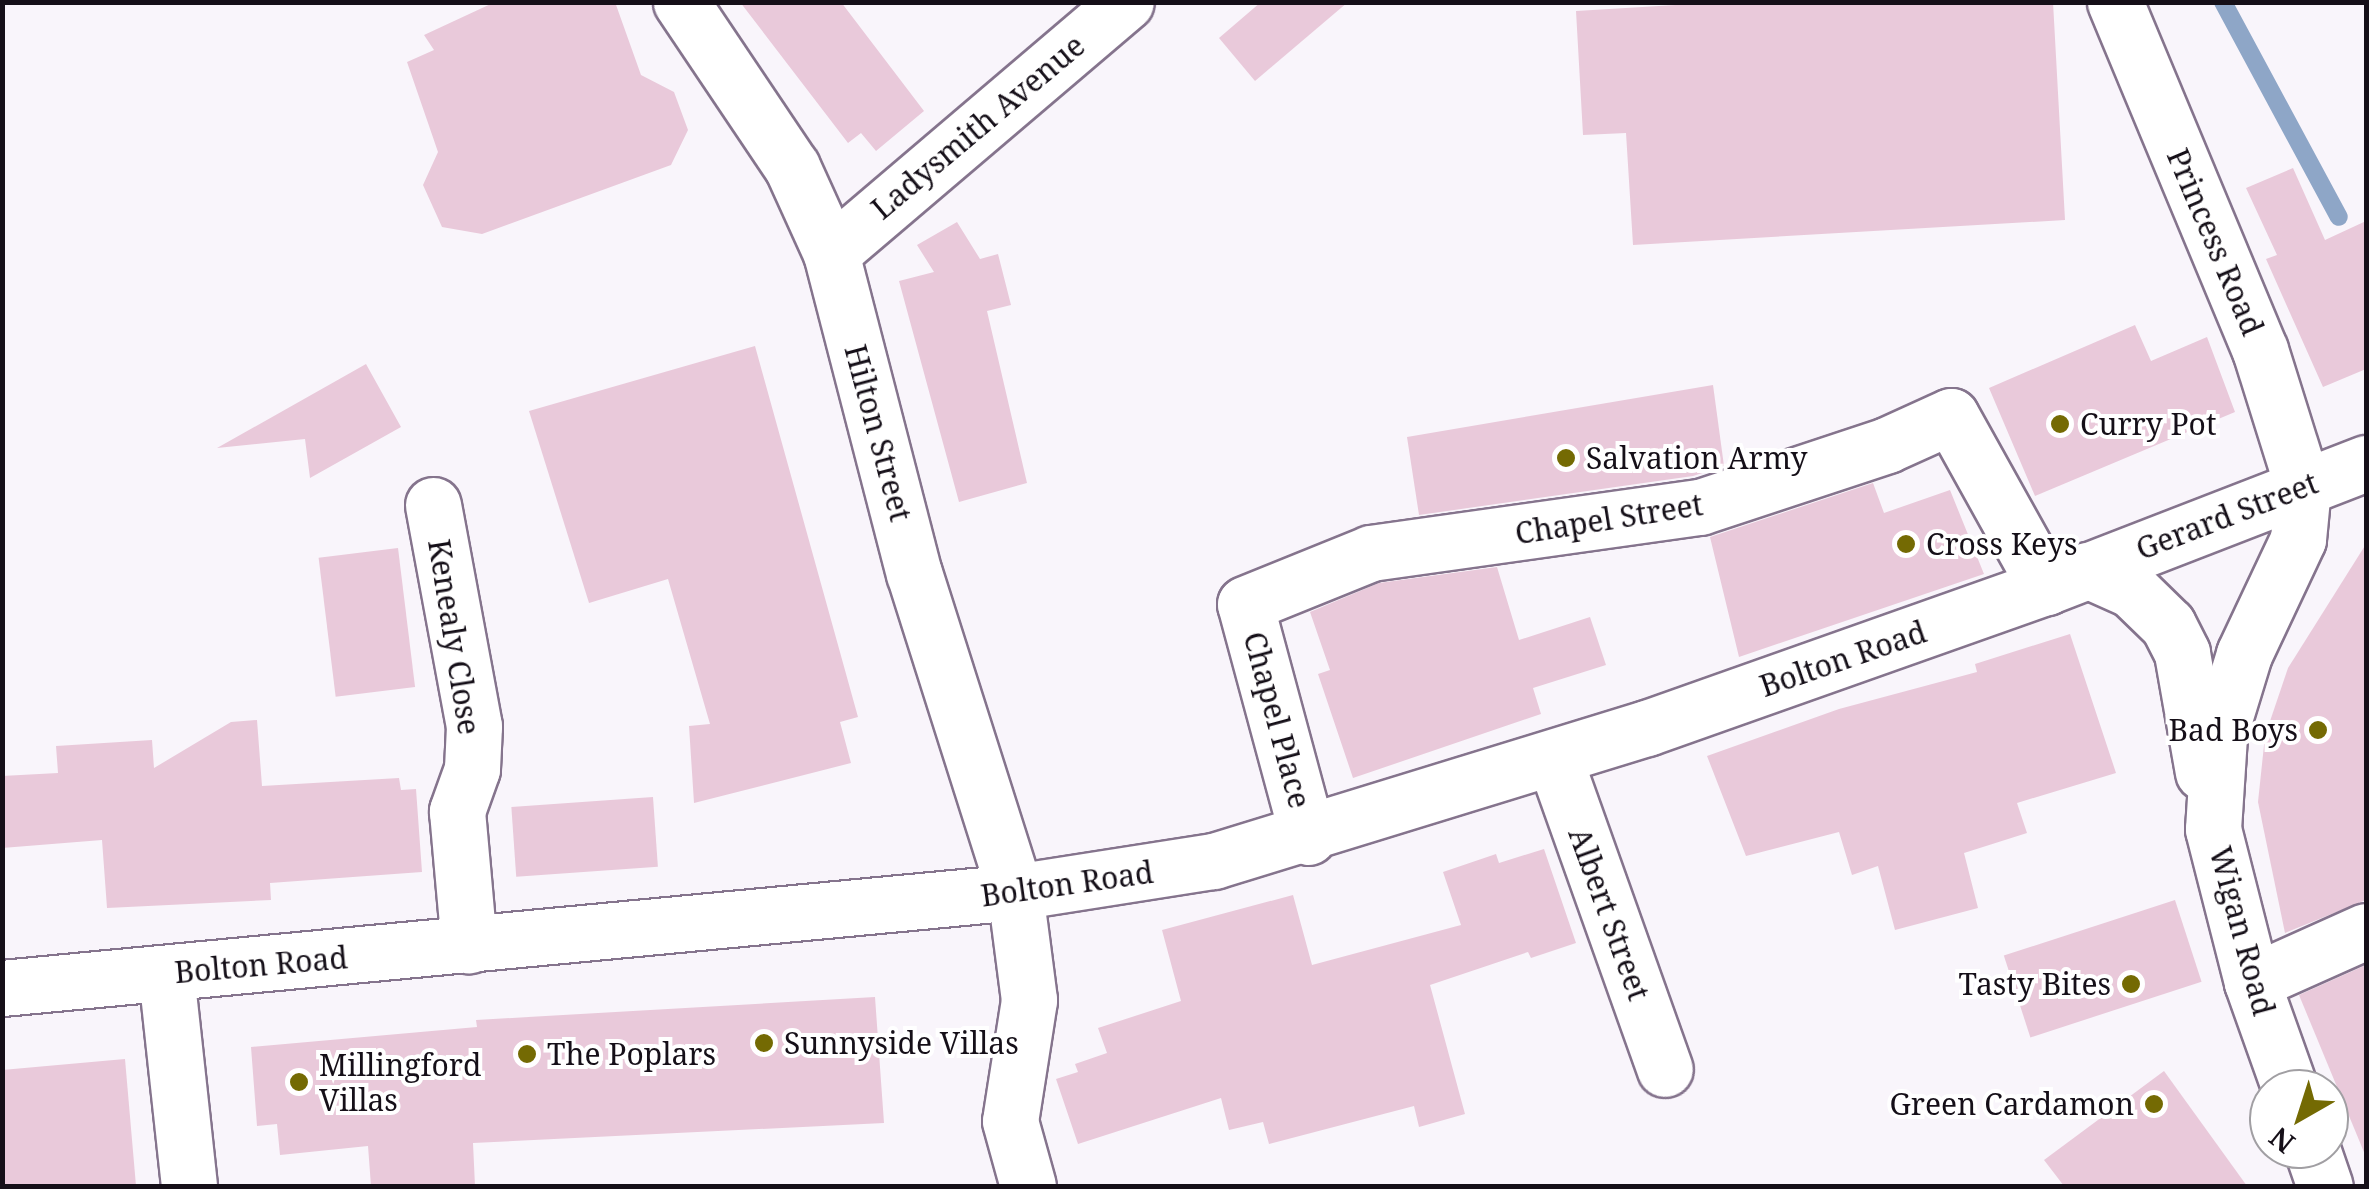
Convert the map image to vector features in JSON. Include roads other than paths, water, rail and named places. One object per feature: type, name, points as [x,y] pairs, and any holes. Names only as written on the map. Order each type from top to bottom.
[{"type":"street","name":"Hilton Street","points":[[681,2],[792,167],[831,252],[914,573],[1015,892],[1029,1000],[1010,1121],[1028,1186]]},
{"type":"street","name":"Ladysmith Avenue","points":[[831,252],[1126,2]]},
{"type":"street","name":"Princess Road","points":[[2115,2],[2260,350],[2303,487]]},
{"type":"street","name":"Chapel Street","points":[[1246,604],[1370,553],[1700,508],[1887,445],[1951,416],[2066,579]]},
{"type":"street","name":"Gerard Street","points":[[2066,579],[2366,463]]},
{"type":"street","name":"Wigan Road","points":[[2283,1069],[2252,982],[2213,829],[2219,736],[2244,654],[2298,539],[2303,487]]},
{"type":"street","name":"Kenealy Close","points":[[432,505],[474,726],[472,768],[457,811],[470,946]]},
{"type":"street","name":"Bolton Road","points":[[2,988],[470,946],[1116,880],[1308,837],[1554,758],[2066,579]]},
{"type":"street","points":[[2066,579],[2132,590],[2168,625],[2182,653],[2213,829]]},
{"type":"street","name":"Chapel Place","points":[[1246,604],[1308,837]]},
{"type":"street","name":"Albert Street","points":[[1554,758],[1665,1069]]},
{"type":"street","points":[[2252,982],[2366,931]]},
{"type":"street","points":[[166,974],[189,1186]]},
{"type":"waterway","points":[[2223,2],[2339,217]]},
{"type":"place","name":"Curry Pot","points":[[2060,424]]},
{"type":"place","name":"Salvation Army","points":[[1566,458]]},
{"type":"place","name":"Cross Keys","points":[[1906,544]]},
{"type":"place","name":"Bad Boys","points":[[2318,730]]},
{"type":"place","name":"Tasty Bites","points":[[2131,984]]},
{"type":"place","name":"Sunnyside Villas","points":[[764,1043]]},
{"type":"place","name":"The Poplars","points":[[527,1054]]},
{"type":"place","name":"Millingford Villas","points":[[299,1082]]},
{"type":"place","name":"Green Cardamon","points":[[2154,1104]]}]
